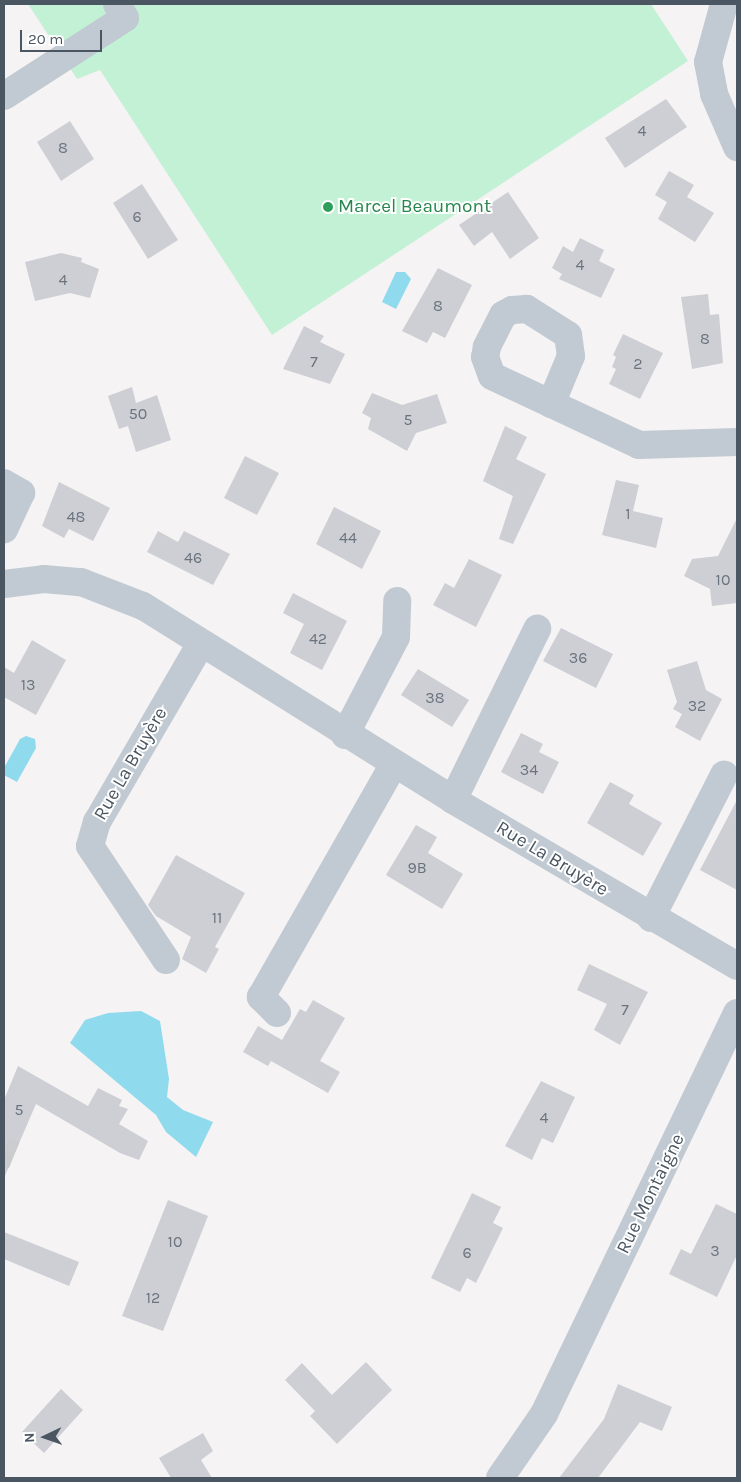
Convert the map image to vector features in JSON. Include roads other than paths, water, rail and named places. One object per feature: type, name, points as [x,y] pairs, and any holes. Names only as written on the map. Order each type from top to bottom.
[{"type":"street","points":[[724,4],[708,62],[714,94],[737,147]]},
{"type":"street","points":[[4,96],[121,11]]},
{"type":"street","points":[[551,404],[639,445],[737,442]]},
{"type":"street","points":[[4,483],[21,493],[4,529]]},
{"type":"street","name":"Rue La Bruyère","points":[[4,584],[44,579],[100,587],[143,606],[452,800],[651,918],[737,966]]},
{"type":"street","points":[[346,735],[396,637],[397,601]]},
{"type":"street","points":[[452,800],[537,629]]},
{"type":"street","name":"Rue La Bruyère","points":[[166,960],[90,846],[97,822],[201,643]]},
{"type":"street","points":[[277,1013],[261,997],[394,764]]},
{"type":"street","points":[[651,918],[724,775]]},
{"type":"street","name":"Rue Montaigne","points":[[500,1478],[534,1433],[737,1012]]},
{"type":"water","points":[[396,272],[405,272],[411,279],[396,309],[382,302]]},
{"type":"water","points":[[26,736],[35,739],[36,748],[17,782],[4,775],[4,768],[20,739]]},
{"type":"water","points":[[141,1011],[160,1021],[169,1079],[167,1097],[183,1110],[213,1122],[196,1157],[166,1132],[156,1115],[70,1043],[85,1020],[108,1013]]},
{"type":"tunnel","points":[[4,1151],[14,1155]]},
{"type":"place","name":"Marcel Beaumont","points":[[328,207]]}]
